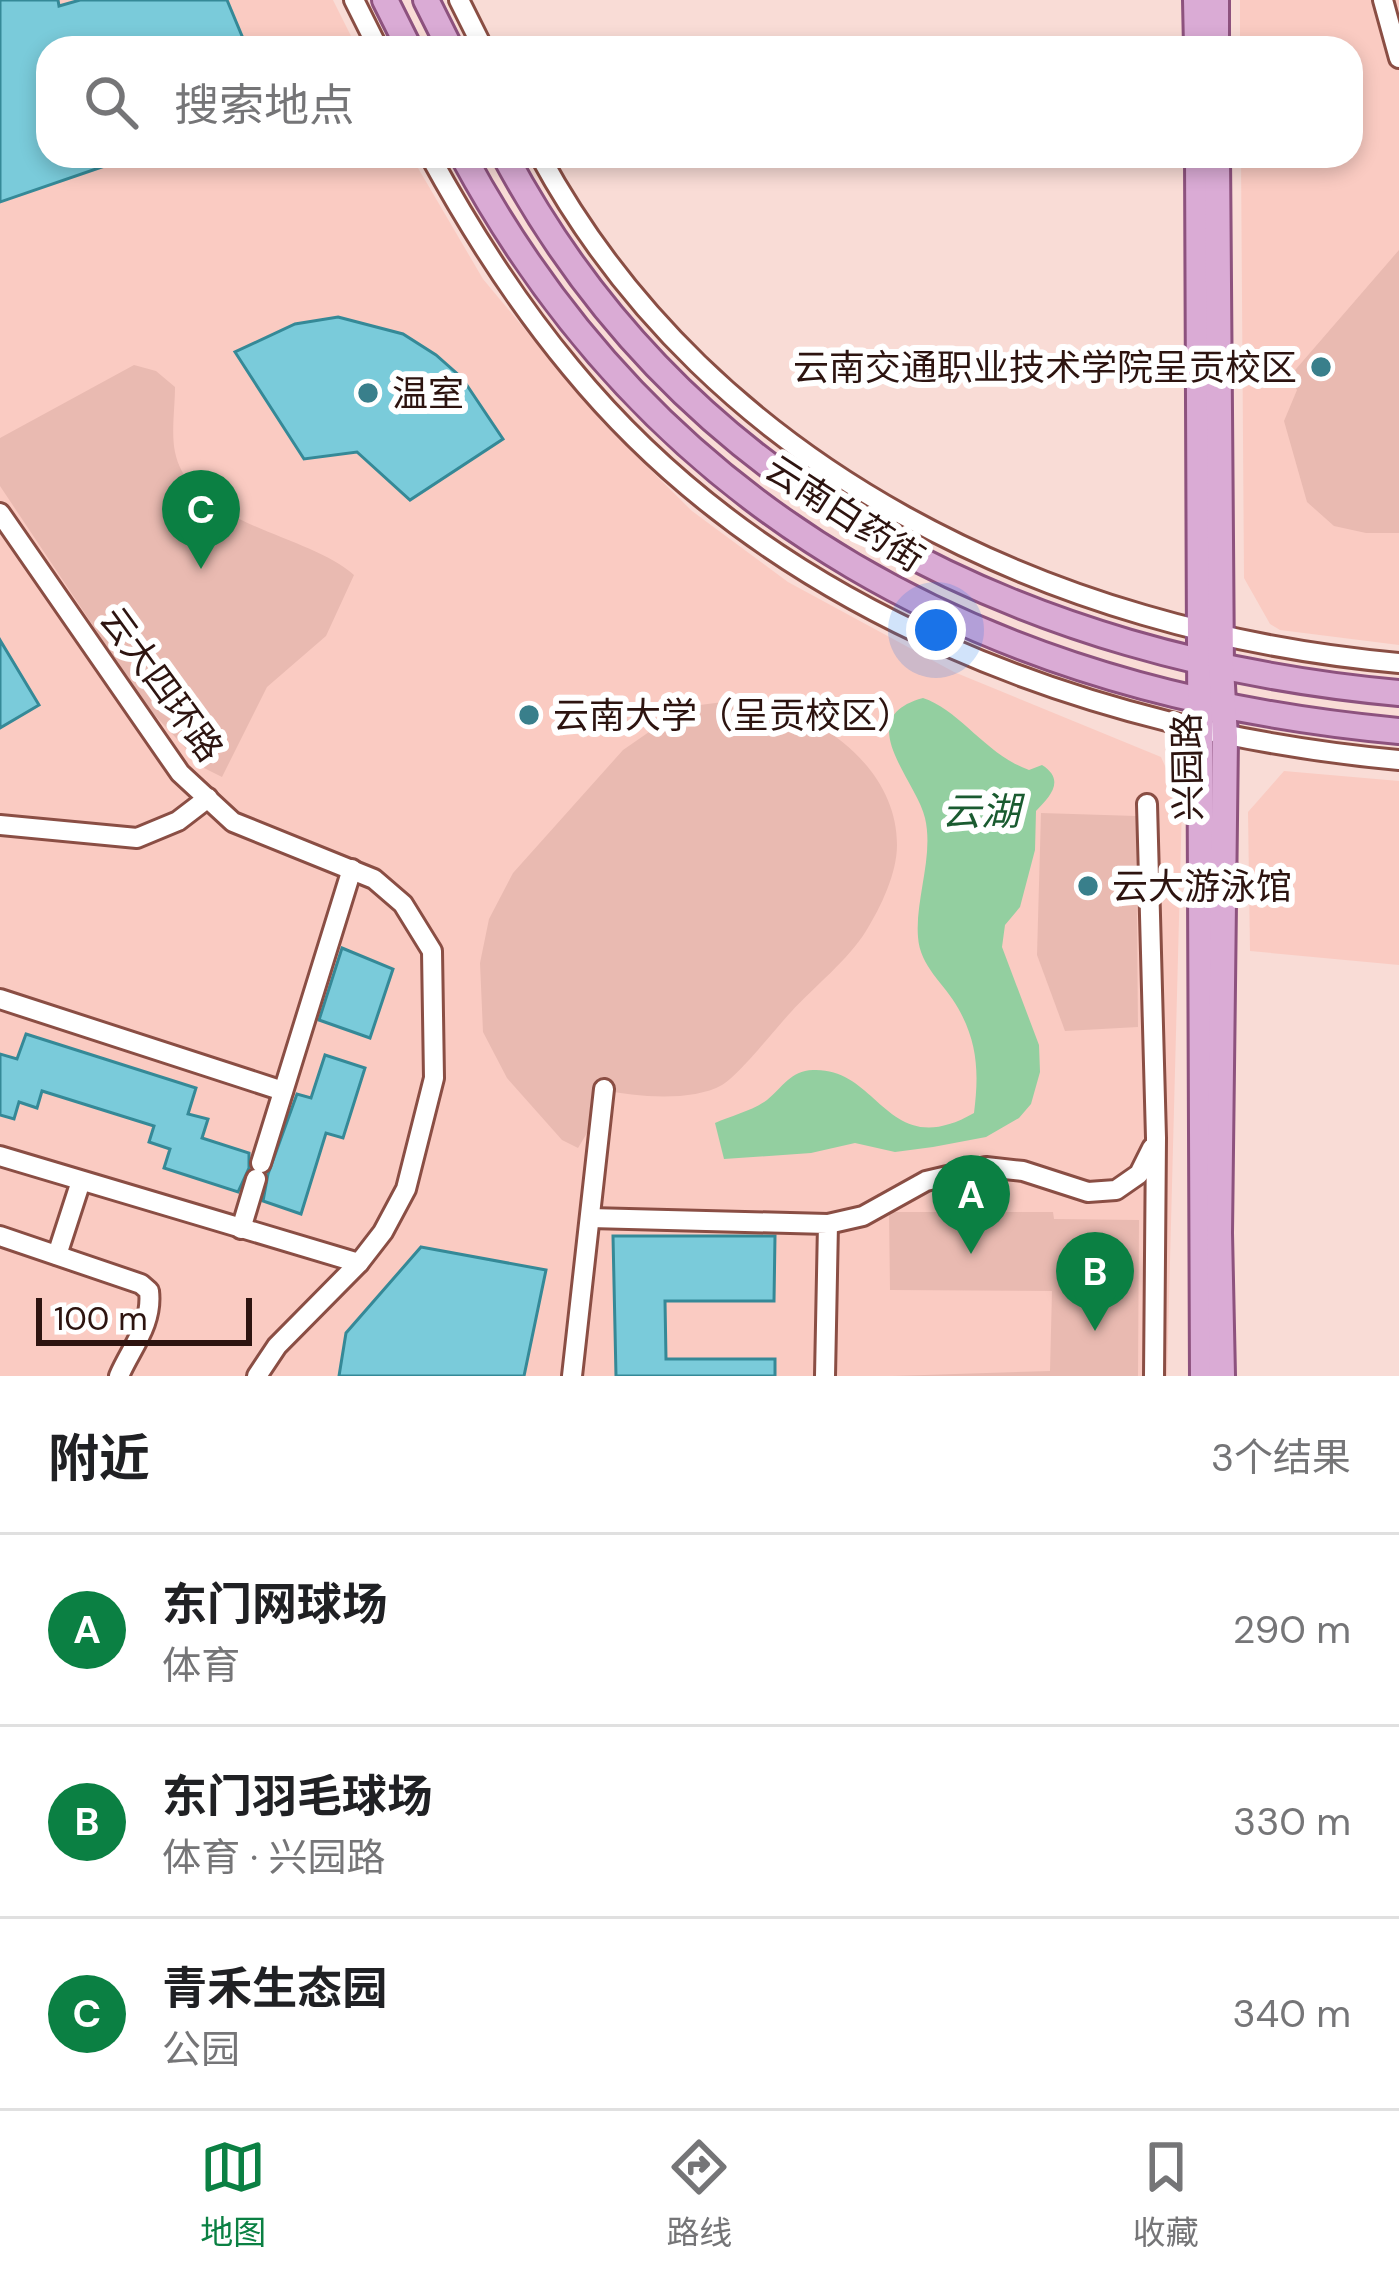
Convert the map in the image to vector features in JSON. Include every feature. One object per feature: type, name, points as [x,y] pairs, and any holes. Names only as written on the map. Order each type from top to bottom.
[{"type":"main road","points":[[385,0],[403,36]]},
{"type":"main road","points":[[426,0],[443,36]]},
{"type":"main road","points":[[1196,0],[1197,36]]},
{"type":"main road","points":[[1216,0],[1216,36]]},
{"type":"main road","name":"云南白药街","points":[[469,168],[495,216],[554,302],[620,381],[691,450],[775,518],[856,571],[942,615],[1081,668],[1286,718],[1399,731]]},
{"type":"main road","name":"云南白药街","points":[[513,168],[569,256],[671,381],[733,438],[866,532],[1009,604],[1139,648],[1212,666],[1399,693]]},
{"type":"main road","name":"兴园路","points":[[1198,168],[1212,634]]},
{"type":"main road","name":"兴园路","points":[[1217,168],[1212,703],[1222,1376]]},
{"type":"main road","name":"兴园路","points":[[1203,1376],[1214,734]]},
{"type":"street","points":[[354,0],[372,36]]},
{"type":"street","points":[[459,0],[477,36]]},
{"type":"street","points":[[1383,0],[1399,58]]},
{"type":"street","points":[[437,168],[480,244],[574,372],[643,444],[718,510],[800,568],[893,621],[1048,688],[1214,734],[1399,760]]},
{"type":"street","points":[[548,168],[602,250],[656,318],[719,383],[796,447],[868,496],[1009,570],[1073,596],[1212,634],[1290,650],[1399,663]]},
{"type":"street","name":"云大四环路","points":[[0,513],[180,772],[233,822],[374,879],[403,904],[432,951],[434,1078],[406,1189],[359,1263],[277,1346],[257,1376]]},
{"type":"street","points":[[0,825],[137,838],[178,821],[208,799]]},
{"type":"street","points":[[1148,804],[1156,1138],[1154,1376]]},
{"type":"street","points":[[241,1229],[352,869]]},
{"type":"street","points":[[0,999],[284,1091]]},
{"type":"street","points":[[572,1376],[604,1090]]},
{"type":"street","points":[[590,1218],[828,1224],[862,1216],[926,1181],[986,1167],[1023,1171],[1088,1192],[1116,1190],[1139,1174],[1156,1138]]},
{"type":"street","points":[[0,1156],[359,1263]]},
{"type":"street","points":[[57,1256],[81,1181]]},
{"type":"street","points":[[825,1376],[828,1224]]},
{"type":"street","points":[[0,1236],[141,1284],[149,1292],[150,1304],[135,1351],[119,1376]]},
{"type":"shaded area","name":"云南大学（呈贡校区）","points":[[0,0],[333,0],[351,36],[36,36],[36,168],[418,168],[483,279],[603,423],[692,511],[788,582],[954,672],[1161,757],[1182,804],[1167,1376],[0,1376]]},
{"type":"shaded area","name":"云南交通职业技术学院呈贡校区","points":[[1240,0],[1399,0],[1399,645],[1280,630],[1270,624],[1244,578],[1241,168],[1363,168],[1363,36],[1240,36]]},
{"type":"shaded area","points":[[1399,250],[1399,533],[1366,533],[1334,526],[1307,502],[1284,421],[1297,390],[1290,376]]},
{"type":"shaded area","points":[[134,365],[156,371],[175,387],[175,452],[185,477],[203,496],[354,575],[326,636],[267,687],[222,777],[204,768],[148,708],[0,486],[0,438]]},
{"type":"shaded area","points":[[754,698],[828,731],[869,769],[894,817],[896,856],[887,890],[859,942],[729,1080],[710,1090],[680,1096],[604,1090],[578,1148],[562,1140],[507,1078],[483,1032],[480,963],[489,919],[513,873],[623,750],[662,723],[700,705]]},
{"type":"shaded area","points":[[1284,771],[1399,781],[1399,965],[1250,951],[1248,812]]},
{"type":"shaded area","name":"云大游泳馆","points":[[1041,813],[1136,816],[1138,1027],[1065,1031],[1037,955]]},
{"type":"shaded area","points":[[889,1212],[1053,1212],[1054,1219],[1139,1220],[1138,1376],[893,1376],[1050,1371],[1052,1291],[890,1290]]},
{"type":"water","name":"云湖","points":[[923,698],[949,712],[1014,763],[1029,770],[1042,765],[1053,777],[1050,794],[1036,811],[1035,850],[1020,907],[1005,925],[1002,947],[1039,1045],[1040,1072],[1031,1104],[1019,1118],[986,1137],[933,1147],[895,1152],[855,1143],[811,1153],[724,1159],[715,1123],[761,1104],[805,1071],[836,1073],[902,1121],[922,1127],[945,1125],[974,1113],[976,1072],[970,1034],[928,966],[918,937],[925,818],[889,734],[891,720],[902,707]]},
{"type":"building","points":[[0,0],[58,0],[59,6],[80,0],[227,0],[242,36],[36,36],[36,168],[99,168],[0,202]]},
{"type":"building","name":"温室","points":[[338,317],[403,334],[436,355],[462,378],[503,439],[410,500],[357,452],[304,459],[235,352],[295,324]]},
{"type":"building","points":[[0,640],[39,705],[0,728]]},
{"type":"building","points":[[342,948],[393,969],[370,1038],[319,1020]]},
{"type":"building","points":[[26,1034],[196,1088],[188,1114],[208,1119],[202,1138],[249,1153],[249,1168],[238,1192],[164,1168],[170,1149],[149,1142],[154,1126],[42,1091],[37,1108],[19,1102],[14,1119],[0,1115],[0,1054],[17,1059]]},
{"type":"building","points":[[325,1055],[365,1068],[343,1138],[326,1133],[301,1214],[263,1201],[297,1094],[311,1098]]},
{"type":"building","points":[[613,1236],[775,1236],[774,1301],[665,1301],[666,1359],[775,1359],[775,1376],[616,1376]]},
{"type":"building","points":[[421,1247],[546,1270],[524,1376],[339,1376],[346,1333]]},
{"type":"place","name":"云南交通职业技术学院呈贡校区","points":[[1321,367]]},
{"type":"place","name":"温室","points":[[368,393]]},
{"type":"place","name":"青禾生态园","points":[[201,569]]},
{"type":"place","name":"云南大学（呈贡校区）","points":[[529,715]]},
{"type":"place","name":"云大游泳馆","points":[[1088,886]]},
{"type":"place","name":"东门网球场","points":[[971,1254]]},
{"type":"place","name":"东门羽毛球场","points":[[1095,1331]]}]
